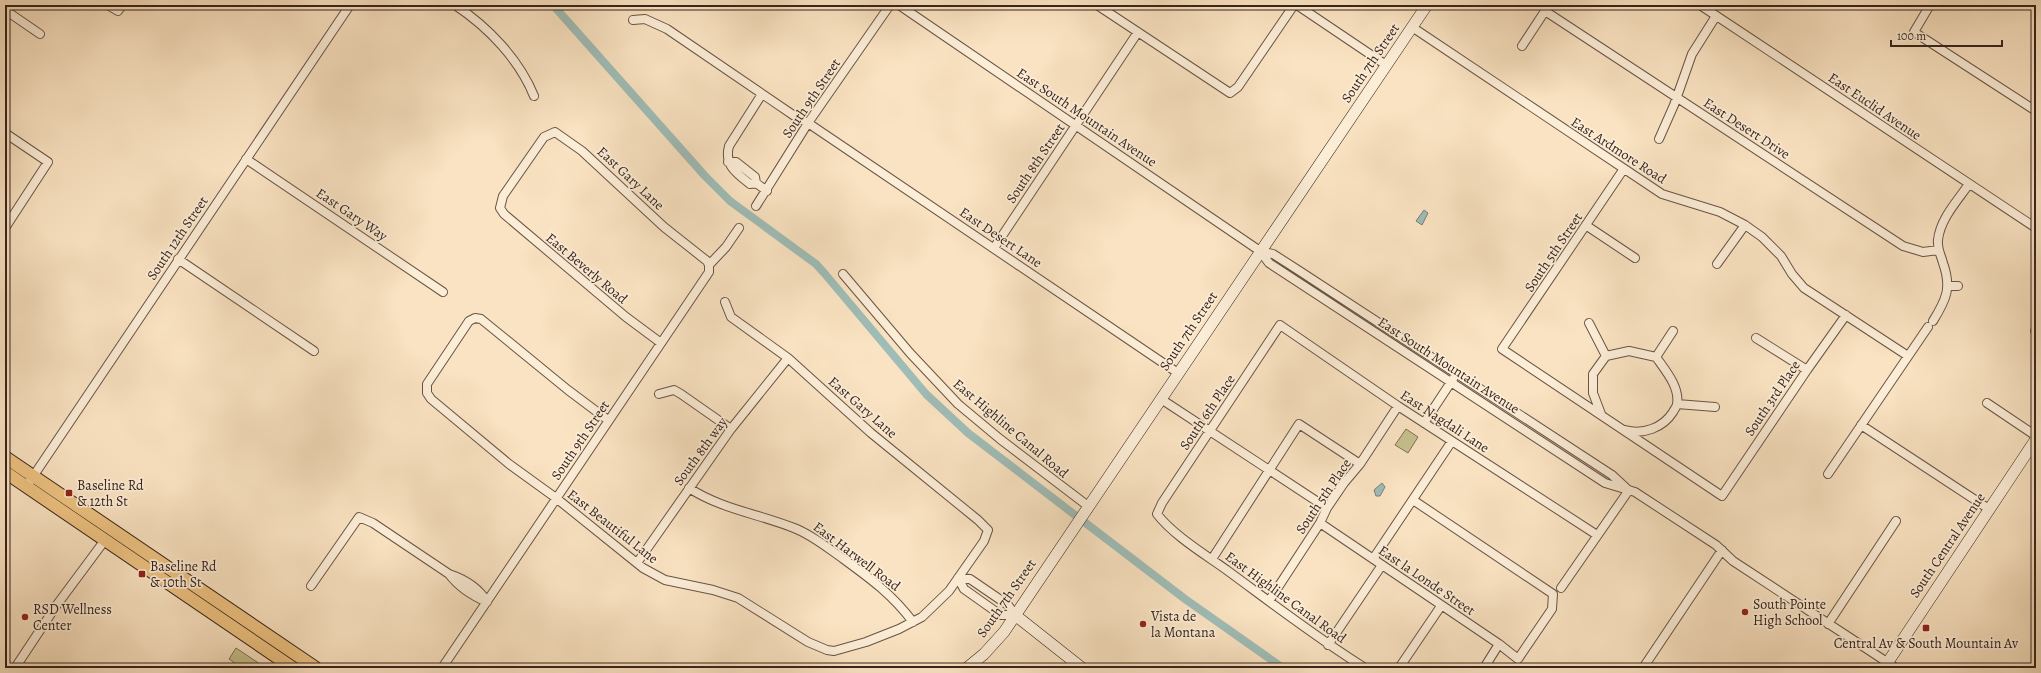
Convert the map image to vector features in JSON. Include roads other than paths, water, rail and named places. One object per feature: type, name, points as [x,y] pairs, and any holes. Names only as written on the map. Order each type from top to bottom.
[{"type":"main road","name":"South 7th Street","points":[[967,668],[996,641],[1015,615],[1427,5]]},
{"type":"main road","name":"South Central Avenue","points":[[1889,666],[1989,509],[2036,439]]},
{"type":"main road","points":[[5,457],[30,482],[105,540],[293,668]]},
{"type":"main road","points":[[5,472],[30,482],[113,530],[316,668]]},
{"type":"main road","points":[[105,540],[113,530]]},
{"type":"main road","points":[[1015,615],[1082,668]]},
{"type":"main road","points":[[239,631],[246,620]]},
{"type":"street","points":[[108,5],[120,8]]},
{"type":"street","name":"South 12th Street","points":[[30,482],[178,259],[350,5]]},
{"type":"street","points":[[455,5],[487,29],[526,76],[534,96]]},
{"type":"street","name":"South 9th Street","points":[[756,206],[808,123],[890,5]]},
{"type":"street","name":"East South Mountain Avenue","points":[[899,5],[1260,251],[1269,263],[1605,483],[1629,490],[1642,496],[1722,550],[1733,561],[1889,666]]},
{"type":"street","points":[[1097,5],[1230,93],[1238,87],[1295,5],[1386,65]]},
{"type":"street","name":"East Euclid Avenue","points":[[1700,5],[2036,228]]},
{"type":"street","points":[[1930,5],[1914,32],[2036,110]]},
{"type":"street","points":[[5,10],[40,34]]},
{"type":"street","name":"East Desert Drive","points":[[1522,46],[1545,11],[1903,246],[1923,252],[1938,250]]},
{"type":"street","points":[[1658,139],[1677,97],[1692,54],[1716,16]]},
{"type":"street","name":"East Desert Lane","points":[[633,20],[645,19],[667,29],[796,117],[808,123],[994,248],[1178,374]]},
{"type":"street","name":"East Ardmore Road","points":[[1412,27],[1623,170],[1662,194],[1720,212],[1745,225],[1762,237],[1781,256],[1792,274],[1804,288],[1908,356]]},
{"type":"street","name":"South 8th Street","points":[[994,248],[1138,32]]},
{"type":"street","points":[[762,94],[729,146],[727,154],[731,169],[742,173],[750,184],[756,183],[766,190]]},
{"type":"street","name":"East Gary Lane","points":[[550,134],[555,132],[582,151],[664,227],[707,261],[709,265]]},
{"type":"street","points":[[5,133],[48,162],[5,228]]},
{"type":"street","name":"East Beverly Road","points":[[550,134],[544,137],[503,196],[500,208],[510,219],[606,301],[661,343]]},
{"type":"street","name":"East Gary Way","points":[[246,159],[443,292]]},
{"type":"street","name":"South 5th Street","points":[[1602,416],[1502,349],[1587,226],[1623,170]]},
{"type":"street","points":[[1828,474],[1945,300],[1948,286],[1947,274],[1938,250],[1940,231],[1944,221],[1969,184]]},
{"type":"street","points":[[1717,264],[1745,225]]},
{"type":"street","points":[[1587,226],[1635,258]]},
{"type":"street","name":"South 9th Street","points":[[442,668],[709,272],[709,265],[726,248],[739,228]]},
{"type":"street","name":"East South Mountain Avenue","points":[[1260,251],[1274,254],[1612,475],[1629,490]]},
{"type":"street","points":[[178,259],[314,351]]},
{"type":"street","name":"East Highline Canal Road","points":[[842,274],[910,353],[958,404],[1006,444],[1088,506]]},
{"type":"street","points":[[1948,286],[1958,286]]},
{"type":"street","name":"East Gary Lane","points":[[725,302],[731,317],[788,358],[871,433],[978,520],[988,530],[984,541],[958,578]]},
{"type":"street","name":"South 3rd Place","points":[[1622,429],[1722,496],[1846,315]]},
{"type":"street","name":"East Beautiful Lane","points":[[608,420],[568,390],[481,319],[475,318],[470,321],[427,384],[427,393],[431,399],[504,459],[572,510],[637,563],[665,580],[713,590],[738,598],[808,642],[827,650],[834,650],[866,642],[913,622]]},
{"type":"street","points":[[1589,323],[1606,356]]},
{"type":"street","name":"East Nagdali Lane","points":[[1280,325],[1398,406],[1598,535]]},
{"type":"street","name":"South 6th Place","points":[[1157,514],[1162,503],[1280,325]]},
{"type":"street","points":[[1656,357],[1673,331]]},
{"type":"street","points":[[1756,338],[1807,370]]},
{"type":"street","points":[[1629,351],[1656,357],[1671,379],[1676,391],[1678,404],[1668,420],[1654,428],[1641,432],[1622,429],[1602,416],[1593,393],[1593,374],[1606,356],[1629,351]]},
{"type":"street","name":"South 8th way","points":[[637,563],[731,429],[788,358]]},
{"type":"street","points":[[1424,423],[1456,374]]},
{"type":"street","points":[[659,394],[674,390],[731,429]]},
{"type":"street","points":[[1161,399],[1209,432],[1327,508]]},
{"type":"street","points":[[1987,403],[2036,436]]},
{"type":"street","points":[[1678,404],[1715,407]]},
{"type":"street","name":"South 5th Place","points":[[1269,601],[1320,523],[1327,508],[1360,464],[1398,406]]},
{"type":"street","points":[[1212,559],[1299,424],[1360,464]]},
{"type":"street","points":[[1862,425],[1989,509]]},
{"type":"street","points":[[1373,559],[1452,441]]},
{"type":"street","name":"East Harwell Road","points":[[689,488],[704,498],[724,506],[805,532],[884,588],[901,605],[913,622]]},
{"type":"street","points":[[1561,588],[1629,490]]},
{"type":"street","name":"East la Londe Street","points":[[1320,523],[1499,644],[1518,659],[1552,609],[1553,594],[1413,500]]},
{"type":"street","name":"East Highline Canal Road","points":[[1157,514],[1164,522],[1212,559],[1328,645],[1365,668]]},
{"type":"street","points":[[311,586],[359,517],[372,522],[450,574],[459,577],[482,593],[487,602]]},
{"type":"street","points":[[1828,624],[1896,521]]},
{"type":"street","points":[[15,668],[56,606],[105,540]]},
{"type":"street","points":[[1643,668],[1722,550]]},
{"type":"street","points":[[1328,645],[1382,565]]},
{"type":"street","points":[[913,622],[922,617],[940,601],[958,578]]},
{"type":"street","points":[[958,578],[970,579],[1008,605],[1015,615]]},
{"type":"street","points":[[958,578],[964,589],[1001,615],[1015,615]]},
{"type":"street","points":[[976,598],[983,588]]},
{"type":"street","points":[[1399,668],[1441,606]]},
{"type":"street","points":[[1484,668],[1499,644]]},
{"type":"water","points":[[1424,210],[1428,213],[1422,225],[1416,221]]},
{"type":"water","points":[[1382,483],[1385,487],[1380,496],[1376,496],[1374,490]]},
{"type":"waterway","points":[[553,5],[705,176],[730,201],[816,264],[926,394],[968,433],[1075,515]]},
{"type":"waterway","points":[[1083,521],[1185,599],[1283,668]]},
{"type":"place","name":"Baseline Rd & 12th St","points":[[69,493]]},
{"type":"place","name":"Baseline Rd & 10th St","points":[[142,574]]},
{"type":"place","name":"South Pointe High School","points":[[1745,612]]},
{"type":"place","name":"RSD Wellness Center","points":[[25,617]]},
{"type":"place","name":"Vista de la Montana","points":[[1143,624]]},
{"type":"place","name":"Central Av & South Mountain Av","points":[[1926,628]]}]
